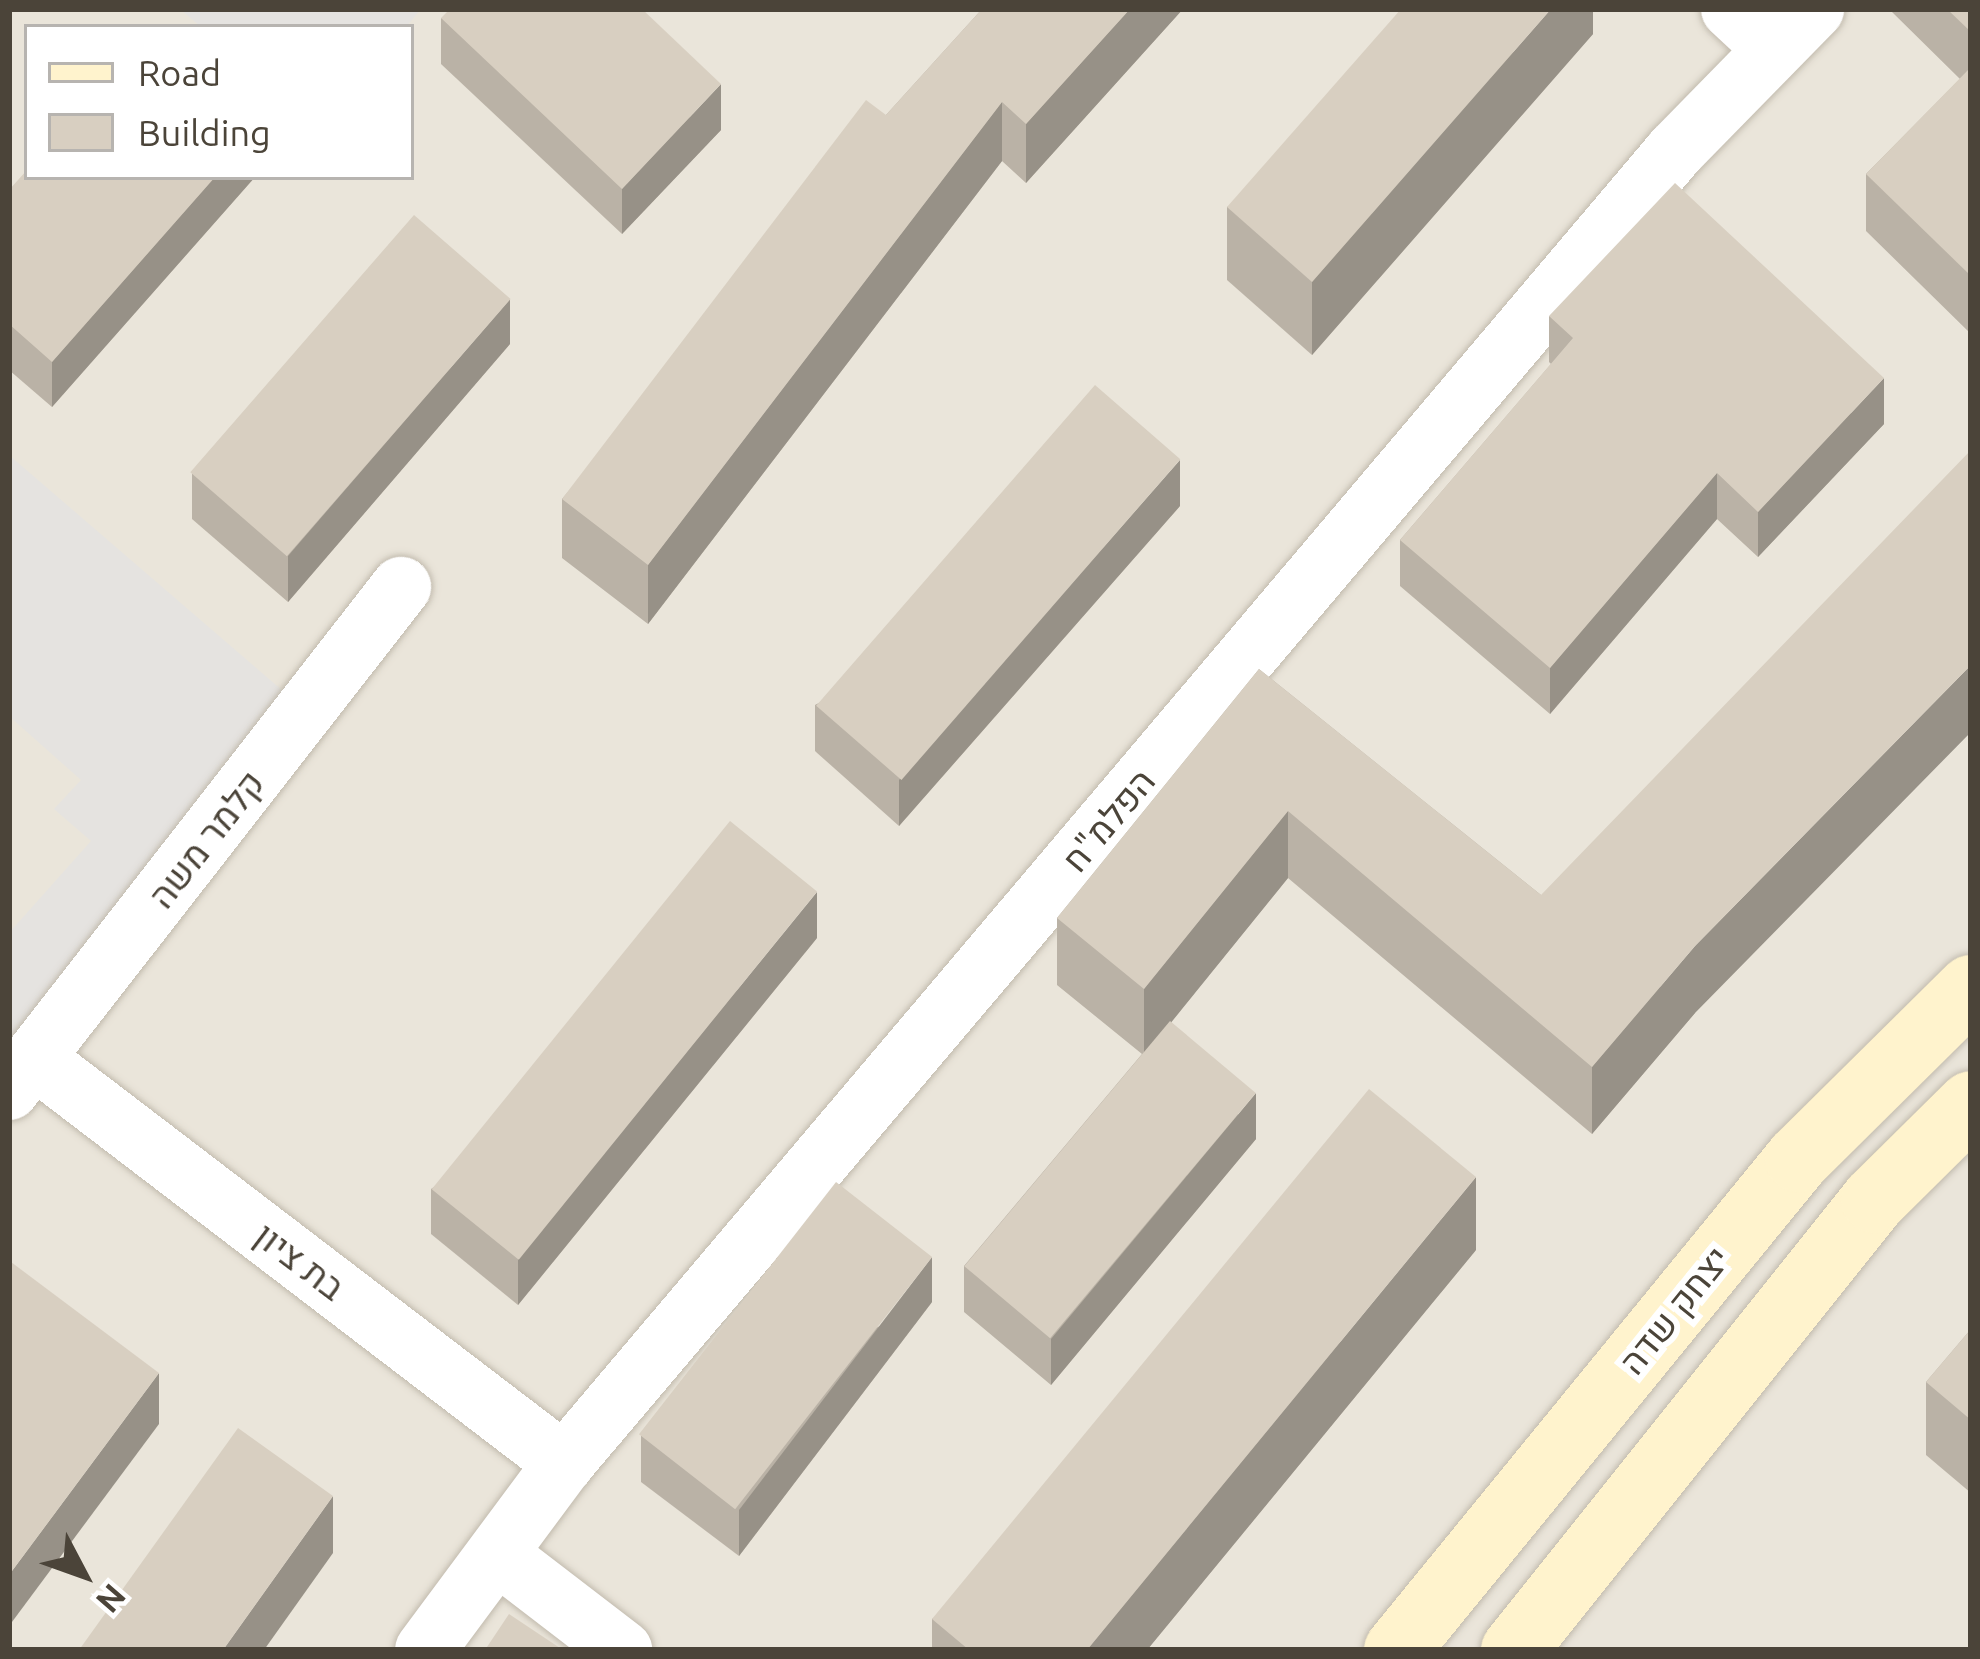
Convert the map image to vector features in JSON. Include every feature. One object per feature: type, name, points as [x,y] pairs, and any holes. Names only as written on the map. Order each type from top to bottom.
[{"type":"street","name":"הפלמ\"ח","points":[[425,1650],[564,1463],[1675,151],[1773,22]]},
{"type":"street","name":"קלמר משה","points":[[22,1074],[401,587]]},
{"type":"street","name":"יצחק שדה","points":[[1396,1650],[1798,1159],[1971,988]]},
{"type":"street","name":"בת ציון","points":[[22,1074],[564,1463]]},
{"type":"street","points":[[1514,1650],[1874,1200],[1971,1104]]},
{"type":"street","points":[[497,1554],[622,1650]]},
{"type":"shaded area","points":[[9,9],[1971,9],[1971,1650],[9,1650]]},
{"type":"shaded area","points":[[180,9],[421,9],[408,24],[198,24]]},
{"type":"shaded area","points":[[9,455],[291,698],[9,1051],[9,933],[91,841],[54,809],[81,780],[9,716]]},
{"type":"building","points":[[450,9],[642,9],[721,84],[622,189],[441,18]]},
{"type":"building","points":[[982,9],[1130,9],[1026,124],[1002,102],[648,565],[562,499],[866,100],[886,115]]},
{"type":"building","points":[[1401,9],[1551,9],[1312,282],[1227,207]]},
{"type":"building","points":[[1947,9],[1971,9],[1971,32]]},
{"type":"building","points":[[1971,67],[1971,276],[1866,174]]},
{"type":"building","points":[[24,173],[24,180],[212,180],[52,362],[9,324],[9,190]]},
{"type":"building","points":[[1675,183],[1884,378],[1758,512],[1717,473],[1550,668],[1400,540],[1573,338],[1549,316]]},
{"type":"building","points":[[414,215],[511,299],[287,556],[190,472]]},
{"type":"building","points":[[1095,385],[1180,459],[901,780],[816,706]]},
{"type":"building","points":[[1971,450],[1971,665],[1695,946],[1592,1067],[1288,811],[1144,989],[1057,918],[1259,669],[1541,895]]},
{"type":"building","points":[[730,821],[817,891],[519,1260],[432,1189]]},
{"type":"building","points":[[1170,1021],[1256,1093],[1050,1338],[964,1266]]},
{"type":"building","points":[[1369,1089],[1476,1177],[1087,1650],[969,1650],[932,1619]]},
{"type":"building","points":[[836,1182],[932,1257],[735,1509],[639,1434]]},
{"type":"building","points":[[11,1262],[159,1373],[9,1575],[9,1265]]},
{"type":"building","points":[[1971,1329],[1971,1420],[1926,1382]]},
{"type":"building","points":[[238,1428],[333,1496],[223,1650],[79,1650]]},
{"type":"building","points":[[509,1614],[563,1650],[485,1650]]}]
